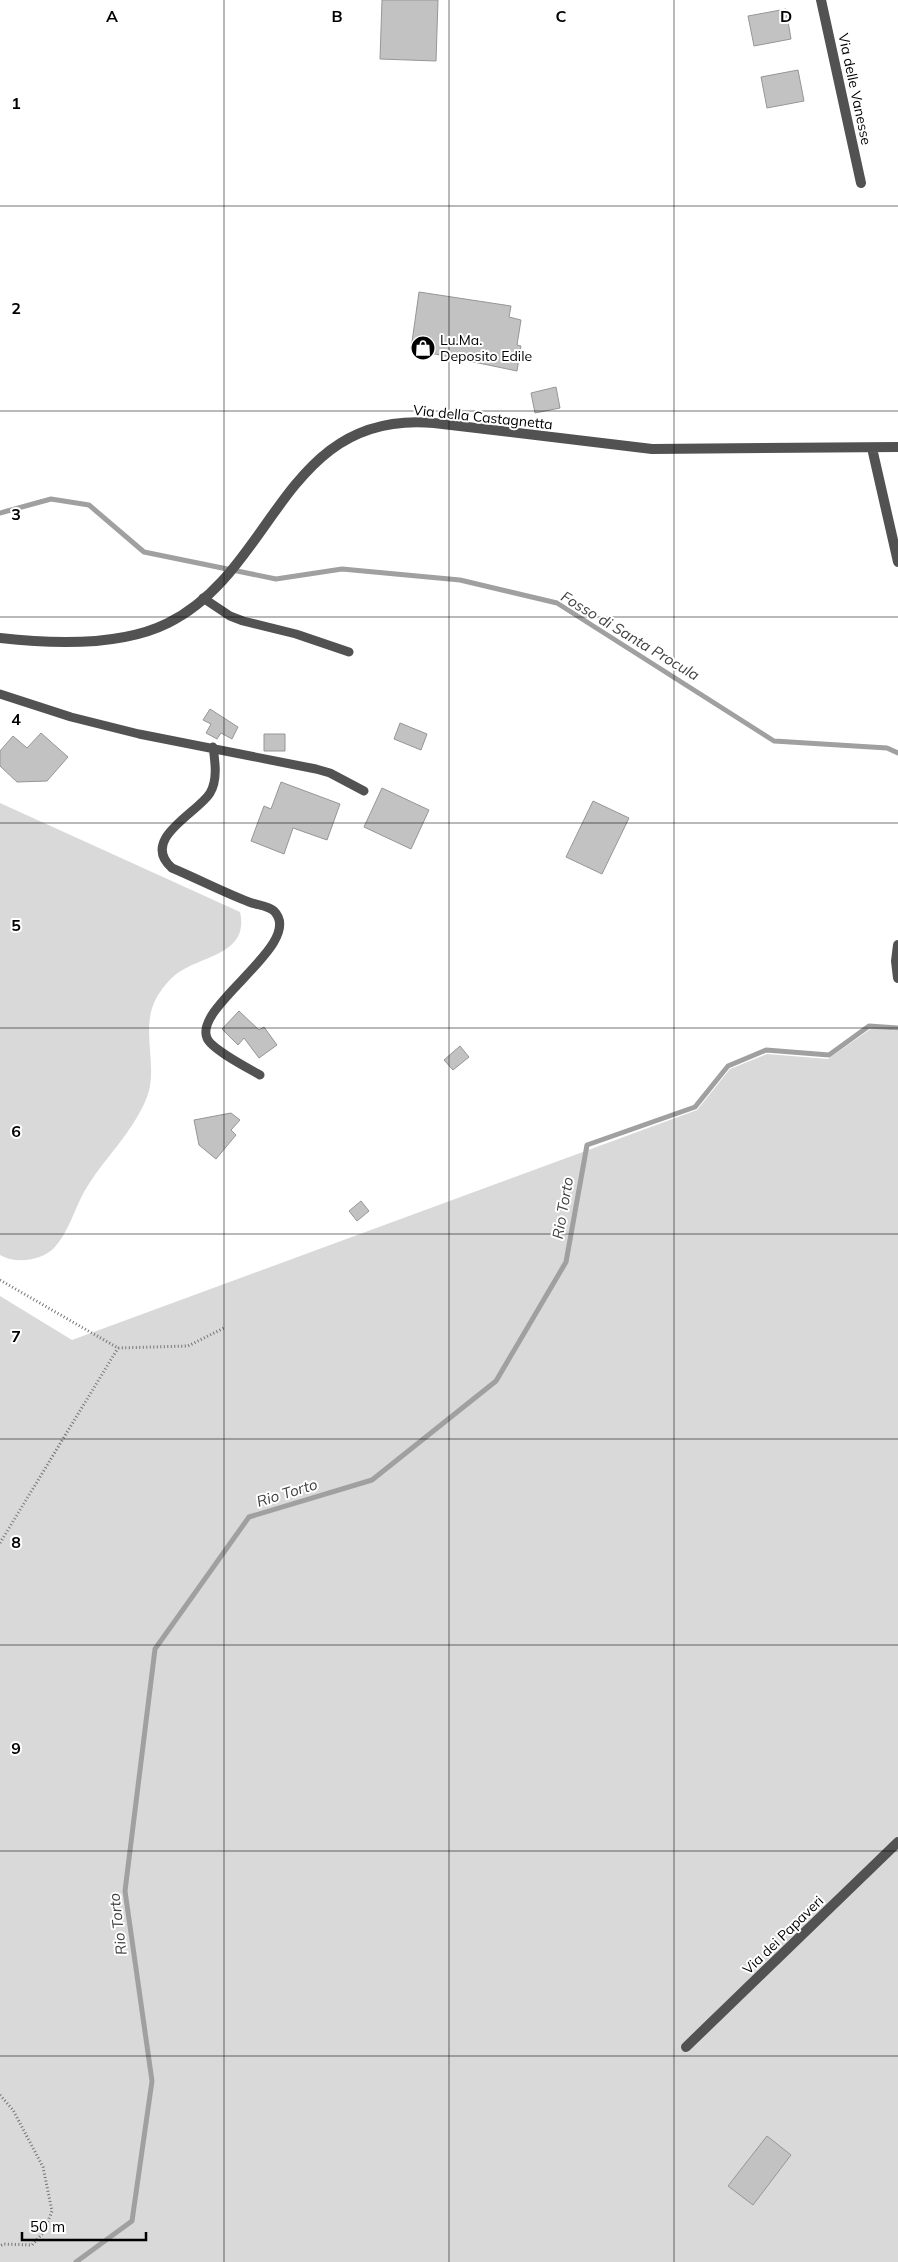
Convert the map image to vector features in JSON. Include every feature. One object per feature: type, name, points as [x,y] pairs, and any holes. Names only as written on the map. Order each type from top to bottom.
[{"type":"street","name":"Via delle Vanesse","points":[[821,0],[861,183]]},
{"type":"street","name":"Via della Castagnetta","points":[[0,638],[50,642],[125,636],[170,622],[222,583],[252,544],[284,496],[318,460],[336,446],[358,434],[391,425],[428,422],[652,449],[898,447]]},
{"type":"street","points":[[872,448],[898,562]]},
{"type":"street","points":[[898,945],[896,961],[898,978]]},
{"type":"street","name":"Via dei Papaveri","points":[[686,2047],[898,1842]]},
{"type":"lane","points":[[204,598],[230,616],[242,621],[296,634],[349,652]]},
{"type":"lane","points":[[0,694],[71,717],[138,734],[213,747],[316,769],[330,773],[364,791]]},
{"type":"lane","points":[[213,747],[215,777],[210,793],[168,833],[163,845],[164,858],[172,868],[249,902],[270,908],[277,916],[278,929],[268,952],[215,1011],[205,1031],[206,1037],[212,1045],[260,1075]]},
{"type":"path","points":[[0,1280],[118,1348],[188,1346],[224,1328]]},
{"type":"path","points":[[0,1542],[118,1348]]},
{"type":"path","points":[[0,2095],[13,2110],[42,2167],[52,2211],[44,2232],[32,2245],[4,2244],[0,2246]]},
{"type":"shaded area","points":[[0,803],[240,912],[241,927],[237,938],[230,946],[220,953],[184,969],[172,978],[159,994],[152,1009],[150,1021],[150,1085],[141,1110],[84,1192],[67,1229],[58,1243],[48,1253],[27,1260],[13,1260],[0,1255]]},
{"type":"shaded area","points":[[872,1028],[898,1031],[898,2262],[0,2262],[0,1296],[72,1340],[697,1110],[730,1069],[767,1054],[828,1059]]},
{"type":"building","points":[[382,0],[438,0],[436,61],[380,59]]},
{"type":"building","points":[[786,9],[791,39],[754,46],[748,16]]},
{"type":"building","points":[[798,70],[804,101],[767,108],[761,77]]},
{"type":"building","points":[[419,292],[511,306],[509,317],[521,320],[517,345],[521,346],[517,371],[411,349]]},
{"type":"building","points":[[556,387],[560,408],[535,413],[531,393]]},
{"type":"building","points":[[210,709],[238,727],[232,739],[221,733],[217,739],[206,733],[211,724],[203,720]]},
{"type":"building","points":[[400,723],[427,734],[421,750],[394,739]]},
{"type":"building","points":[[41,733],[68,757],[47,781],[17,782],[0,766],[0,751],[13,736],[27,748]]},
{"type":"building","points":[[264,734],[285,734],[285,751],[264,751]]},
{"type":"building","points":[[281,782],[340,804],[327,840],[293,828],[284,854],[251,841],[264,806],[271,809]]},
{"type":"building","points":[[382,788],[429,810],[411,849],[364,827]]},
{"type":"building","points":[[593,801],[629,818],[602,874],[566,857]]},
{"type":"building","points":[[239,1011],[259,1030],[264,1027],[277,1045],[259,1058],[244,1038],[238,1045],[222,1029]]},
{"type":"building","points":[[460,1046],[469,1057],[453,1070],[444,1060]]},
{"type":"building","points":[[231,1113],[240,1120],[231,1130],[236,1135],[216,1159],[199,1145],[194,1120]]},
{"type":"building","points":[[361,1201],[369,1211],[357,1221],[349,1211]]},
{"type":"building","points":[[767,2136],[791,2155],[753,2205],[728,2186]]},
{"type":"waterway","name":"Fosso di Santa Procula","points":[[0,513],[51,499],[89,505],[144,552],[276,579],[342,569],[460,580],[557,603],[774,741],[887,748],[898,753]]},
{"type":"waterway","name":"Rio Torto","points":[[76,2262],[132,2221],[152,2081],[125,1891],[155,1649],[249,1517],[372,1480],[496,1381],[566,1262],[587,1145],[695,1107],[728,1066],[766,1050],[829,1055],[869,1026],[898,1028]]},
{"type":"place","name":"Lu.Ma. Deposito Edile","points":[[423,348]]}]
